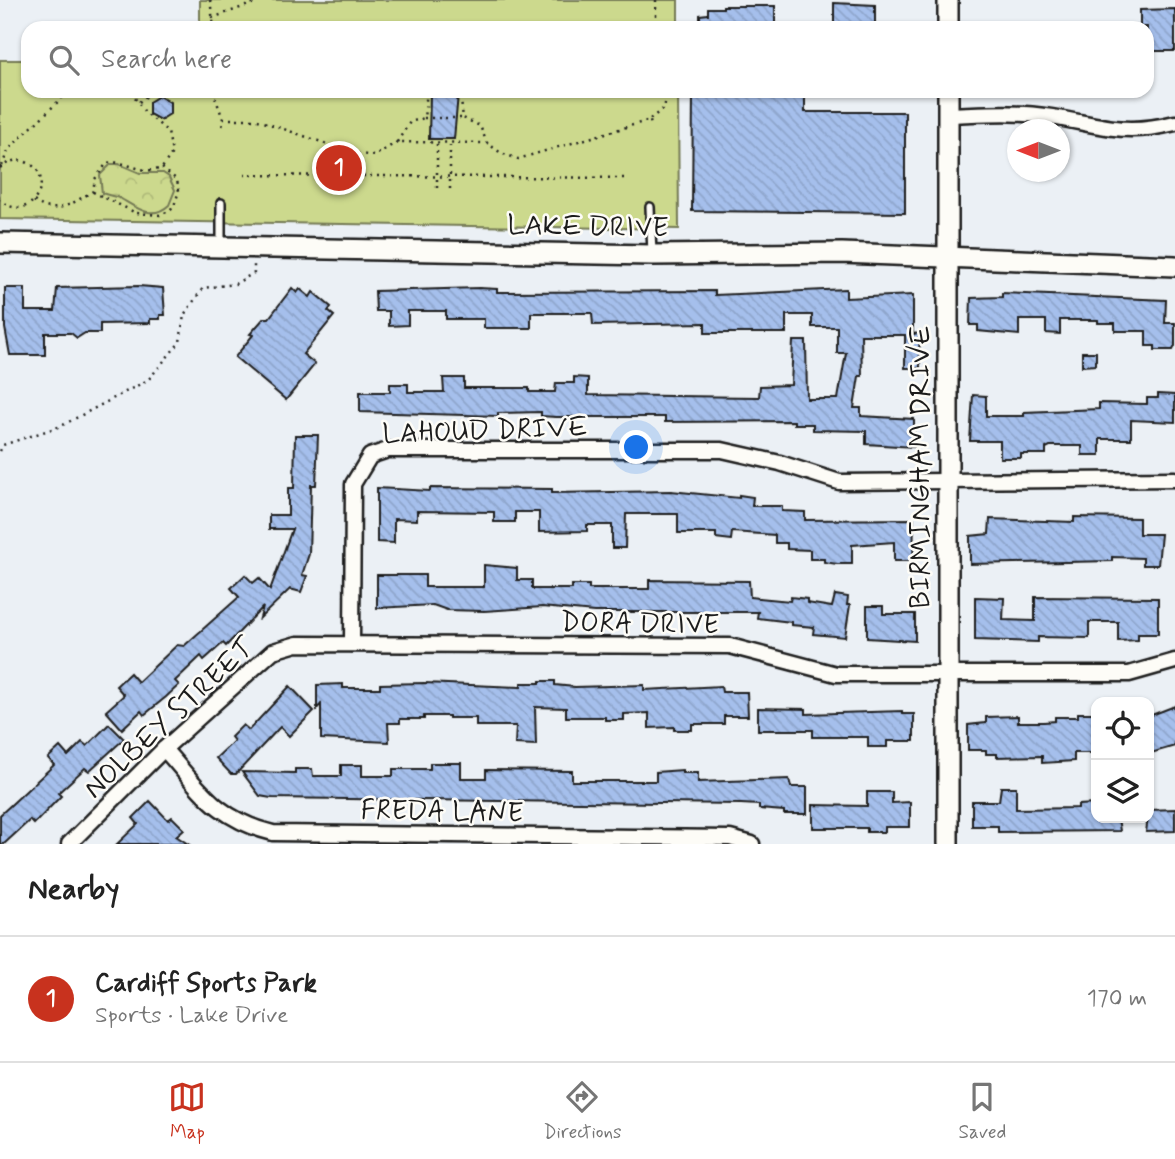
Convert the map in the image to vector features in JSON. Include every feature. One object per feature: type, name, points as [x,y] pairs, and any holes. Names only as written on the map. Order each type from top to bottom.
[{"type":"main road","points":[[948,0],[948,21]]},
{"type":"main road","name":"BIRMINGHAM DRIVE","points":[[947,844],[948,98]]},
{"type":"main road","name":"LAKE DRIVE","points":[[0,243],[652,255],[842,253],[1175,266]]},
{"type":"street","points":[[948,115],[1051,117],[1107,129],[1142,130],[1175,123]]},
{"type":"street","name":"LAHOUD DRIVE","points":[[352,644],[353,484],[370,456],[388,450],[722,450],[780,463],[839,482],[1175,479]]},
{"type":"street","name":"NOLBEY STREET","points":[[69,844],[164,749],[273,652],[297,644],[352,644]]},
{"type":"street","name":"DORA DRIVE","points":[[352,644],[730,646],[836,674],[1129,674],[1175,661]]},
{"type":"street","name":"FREDA LANE","points":[[164,749],[222,814],[245,826],[273,833],[730,838],[752,844]]},
{"type":"lane","points":[[221,203],[221,247]]},
{"type":"lane","points":[[650,206],[652,255]]},
{"type":"path","points":[[209,0],[213,21]]},
{"type":"path","points":[[212,18],[263,0]]},
{"type":"path","points":[[656,0],[656,21]]},
{"type":"path","points":[[1,167],[8,150],[62,98]]},
{"type":"path","points":[[136,98],[144,111],[168,132],[172,153],[162,168]]},
{"type":"path","points":[[139,102],[144,98]]},
{"type":"path","points":[[216,98],[223,119],[222,129]]},
{"type":"path","points":[[424,118],[426,98]]},
{"type":"path","points":[[461,98],[463,118]]},
{"type":"path","points":[[223,119],[255,119],[353,153],[374,156],[397,142],[410,122],[424,118],[463,118],[480,125],[487,143],[501,153],[518,159],[650,120],[664,108],[666,98]]},
{"type":"path","points":[[650,120],[651,128]]},
{"type":"path","points":[[397,142],[487,143]]},
{"type":"path","points":[[437,142],[437,188]]},
{"type":"path","points":[[450,142],[450,189]]},
{"type":"path","points":[[1,167],[23,161],[35,168],[41,181],[34,201]]},
{"type":"path","points":[[0,200],[15,208],[34,201],[53,210],[68,206],[93,191],[95,179],[107,163],[116,161],[141,171],[162,168],[177,180],[179,191],[170,210],[160,215],[136,213],[93,191]]},
{"type":"path","points":[[244,174],[627,178]]},
{"type":"path","points":[[0,451],[3,445],[61,426],[148,380],[180,342],[184,315],[203,288],[235,284],[254,272],[254,247]]},
{"type":"green space","points":[[200,0],[678,0],[678,21],[200,21]]},
{"type":"green space","points":[[0,60],[21,60],[21,98],[678,98],[679,229],[0,219]]},
{"type":"green space","points":[[111,164],[119,164],[140,173],[163,173],[169,177],[175,190],[169,205],[157,212],[151,212],[102,193],[100,175]]},
{"type":"building","points":[[834,3],[875,5],[875,21],[834,21]]},
{"type":"building","points":[[775,6],[775,21],[700,21],[700,15],[708,14],[708,8]]},
{"type":"building","points":[[1175,9],[1175,51],[1154,51],[1154,21],[1140,21],[1140,10]]},
{"type":"building","points":[[163,98],[170,102],[170,114],[160,120],[149,114],[149,102]]},
{"type":"building","points":[[430,98],[458,98],[454,139],[429,139]]},
{"type":"building","points":[[693,98],[805,98],[805,112],[905,112],[905,213],[692,211]]},
{"type":"building","points":[[5,288],[25,288],[25,311],[55,311],[57,288],[163,288],[165,315],[160,315],[160,319],[150,319],[150,323],[100,324],[100,333],[85,333],[77,338],[71,333],[45,333],[45,355],[10,355],[5,328]]},
{"type":"building","points":[[292,288],[297,293],[300,289],[310,297],[313,292],[331,307],[328,311],[334,316],[303,354],[315,364],[286,400],[235,357],[253,335],[250,334],[264,318],[269,318]]},
{"type":"building","points":[[497,289],[497,292],[715,291],[715,295],[846,289],[846,298],[913,295],[913,334],[919,333],[920,368],[905,368],[905,335],[861,335],[862,376],[859,376],[854,408],[861,408],[861,416],[914,419],[914,447],[866,444],[866,431],[813,430],[813,424],[794,424],[794,421],[665,422],[665,417],[556,417],[541,416],[541,412],[498,413],[498,416],[360,412],[360,392],[390,392],[390,384],[408,384],[408,392],[444,392],[443,378],[464,378],[464,388],[529,388],[529,392],[555,392],[556,383],[574,383],[574,377],[588,378],[588,395],[759,397],[760,386],[791,385],[793,341],[806,341],[807,399],[838,399],[846,353],[837,353],[837,327],[812,327],[812,315],[786,315],[786,333],[705,333],[705,323],[593,325],[592,313],[531,313],[531,328],[484,328],[484,319],[446,319],[446,311],[408,311],[408,325],[389,326],[389,311],[376,311],[375,291]]},
{"type":"building","points":[[1002,293],[1166,300],[1165,323],[1175,323],[1175,346],[1173,350],[1155,350],[1155,346],[1146,346],[1146,331],[1115,331],[1115,323],[1098,323],[1098,320],[1060,320],[1060,334],[1046,333],[1046,320],[1019,320],[1019,335],[978,331],[978,325],[970,325],[971,298],[1002,297]]},
{"type":"building","points":[[1082,352],[1096,352],[1096,365],[1082,366]]},
{"type":"building","points":[[1158,394],[1175,395],[1175,422],[1131,420],[1131,439],[1100,439],[1100,455],[1082,455],[1082,446],[1050,446],[1046,448],[1046,454],[1021,454],[1021,458],[1000,458],[1000,441],[970,441],[973,395],[986,396],[986,416],[1024,416],[1024,412],[1099,409],[1099,403],[1147,404],[1147,398],[1158,398]]},
{"type":"building","points":[[295,435],[318,435],[316,485],[311,485],[309,554],[302,575],[307,576],[301,592],[290,589],[260,618],[263,607],[226,646],[223,643],[204,660],[201,656],[175,681],[179,685],[144,715],[141,711],[122,729],[106,711],[124,695],[116,686],[130,673],[138,682],[177,645],[184,646],[239,597],[231,588],[245,575],[253,583],[259,578],[270,590],[292,529],[269,529],[269,515],[288,515],[288,488],[294,488]]},
{"type":"building","points":[[377,488],[430,491],[430,488],[552,489],[552,493],[671,491],[739,498],[739,495],[753,497],[752,506],[782,506],[782,511],[805,512],[805,520],[914,519],[913,561],[894,561],[894,542],[852,545],[852,564],[837,564],[824,562],[824,559],[810,559],[810,550],[787,549],[787,543],[775,543],[775,535],[732,532],[731,540],[716,538],[716,533],[678,533],[678,514],[626,514],[625,548],[612,548],[612,525],[587,525],[587,531],[539,532],[539,512],[515,512],[515,522],[494,522],[494,512],[417,511],[417,520],[394,519],[394,543],[377,542]]},
{"type":"building","points":[[1074,517],[1139,518],[1139,534],[1161,534],[1158,565],[1143,565],[1143,558],[1112,557],[1112,561],[970,564],[970,536],[989,534],[990,519],[1074,522]]},
{"type":"building","points":[[484,565],[517,568],[517,580],[532,580],[532,589],[572,589],[572,585],[589,585],[589,589],[649,589],[649,580],[749,581],[750,597],[790,601],[791,597],[832,607],[835,595],[848,597],[847,605],[850,605],[845,637],[813,634],[814,627],[757,618],[758,612],[594,612],[542,607],[484,611],[447,610],[433,605],[377,608],[377,575],[425,575],[425,587],[484,587]]},
{"type":"building","points":[[975,597],[1004,598],[1003,620],[1035,621],[1035,597],[1158,598],[1158,634],[1138,634],[1138,640],[1118,641],[1118,622],[1089,622],[1089,638],[1038,637],[1038,642],[975,640]]},
{"type":"building","points":[[867,606],[883,606],[883,614],[915,614],[915,641],[867,638]]},
{"type":"building","points":[[555,681],[555,685],[575,687],[644,685],[644,690],[721,686],[722,692],[747,692],[748,716],[724,716],[724,724],[692,724],[692,730],[674,730],[674,727],[649,728],[649,713],[624,714],[624,720],[605,720],[605,717],[566,717],[566,708],[535,707],[536,745],[515,744],[516,726],[476,726],[476,718],[449,716],[424,716],[424,719],[400,719],[400,723],[388,723],[389,742],[321,739],[321,704],[317,709],[317,685],[343,684],[343,688],[380,688],[380,684],[424,683],[521,687],[521,683]]},
{"type":"building","points":[[290,686],[314,711],[289,736],[280,727],[236,774],[231,774],[216,758],[234,741],[231,737],[243,725],[249,730]]},
{"type":"building","points":[[1175,706],[1175,746],[1154,752],[1154,714]]},
{"type":"building","points":[[758,708],[806,709],[806,714],[902,711],[902,714],[914,714],[914,741],[887,741],[887,747],[868,747],[868,737],[813,737],[813,730],[758,730]]},
{"type":"building","points":[[1078,713],[1091,713],[1091,753],[1074,753],[1074,761],[1042,763],[1042,756],[997,757],[997,754],[986,754],[986,750],[968,750],[968,725],[986,723],[986,717],[1018,716],[1018,722],[1044,722],[1055,721],[1055,717],[1078,717]]},
{"type":"building","points":[[109,724],[124,739],[89,771],[85,768],[58,793],[61,796],[34,824],[30,820],[4,844],[0,844],[0,815],[54,765],[48,758],[60,747],[68,756],[82,742],[87,746]]},
{"type":"building","points":[[430,763],[461,763],[461,778],[486,778],[486,770],[572,771],[572,781],[656,781],[656,772],[682,770],[682,773],[698,773],[698,782],[789,779],[791,787],[807,787],[807,814],[784,814],[784,811],[759,809],[759,805],[741,804],[271,798],[260,796],[242,772],[295,773],[295,769],[312,769],[313,776],[341,776],[341,765],[362,765],[362,776],[393,776],[393,769],[430,769]]},
{"type":"building","points":[[1001,787],[1016,787],[1016,809],[1078,808],[1078,805],[1091,804],[1091,823],[1119,823],[1120,831],[998,832],[998,826],[972,826],[972,801],[999,801]]},
{"type":"building","points":[[867,792],[892,792],[892,803],[910,802],[910,827],[885,827],[885,832],[867,832],[867,828],[813,828],[813,805],[867,806]]},
{"type":"building","points":[[150,801],[168,820],[172,817],[184,829],[176,836],[188,844],[117,844],[138,824],[133,818]]},
{"type":"building","points":[[1175,809],[1175,831],[1146,832],[1147,823],[1154,823],[1154,810]]},
{"type":"place","name":"Cardiff Sports Park","points":[[339,168]]}]
